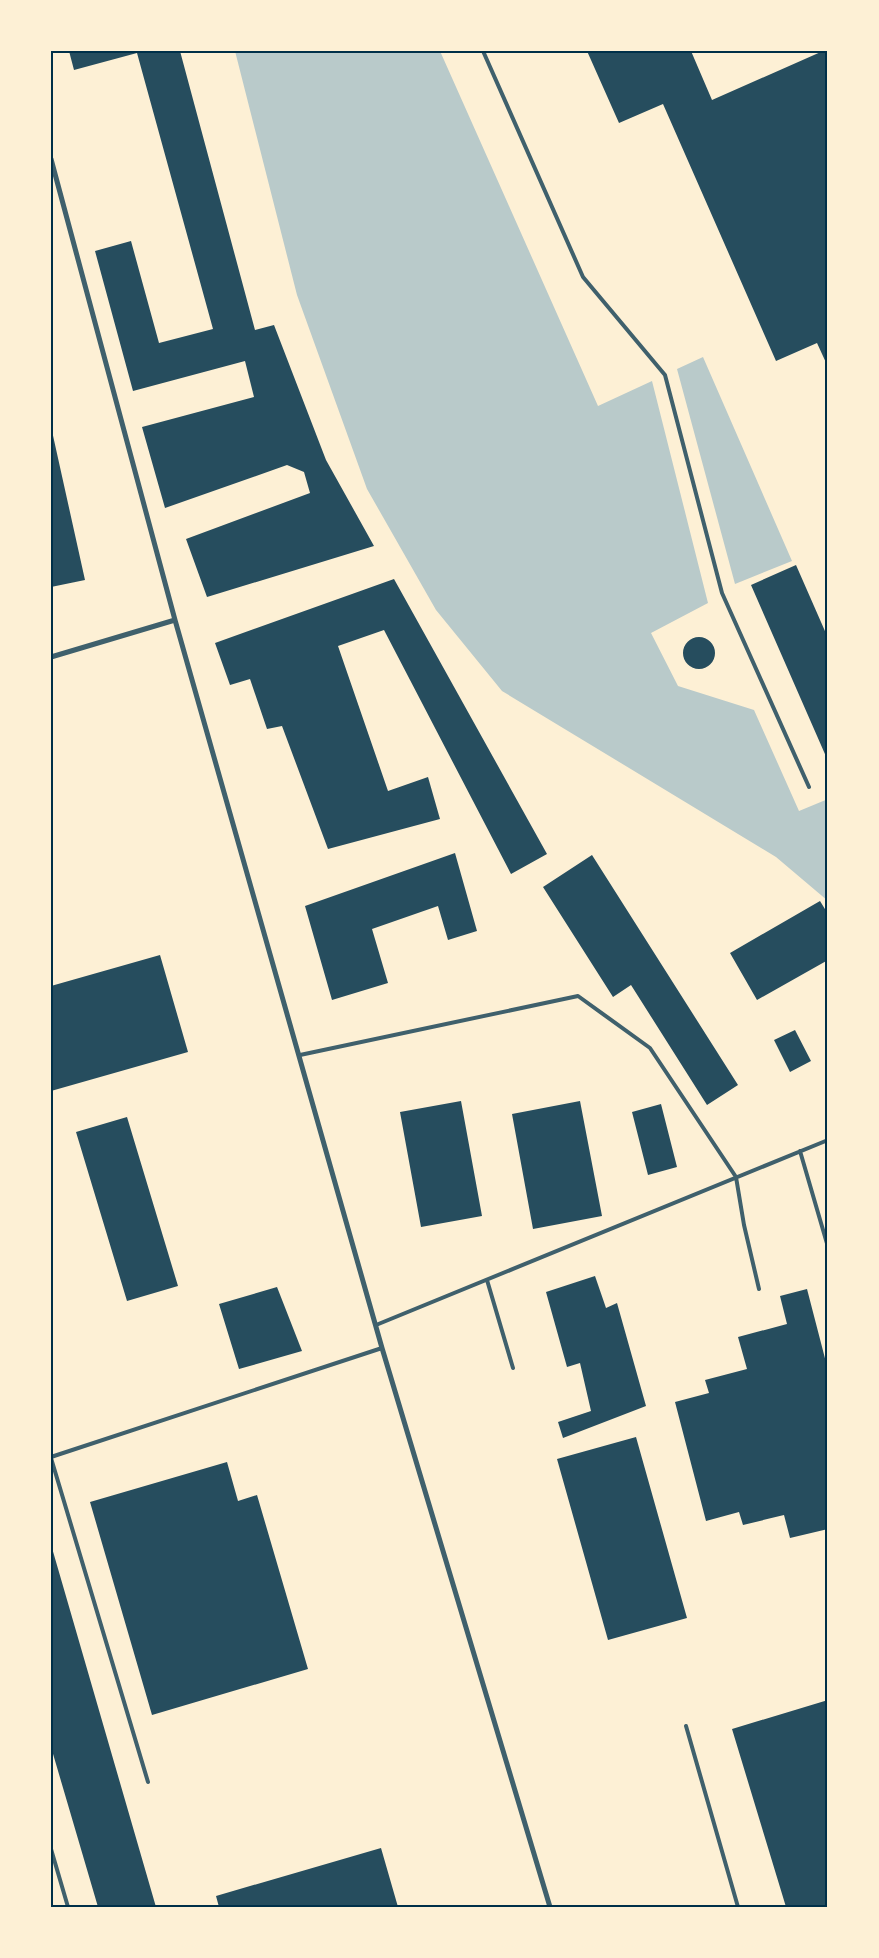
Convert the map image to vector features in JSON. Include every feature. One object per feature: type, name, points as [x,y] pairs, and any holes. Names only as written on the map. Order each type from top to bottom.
[{"type":"street","points":[[51,159],[176,620],[382,1348],[550,1907]]},
{"type":"street","points":[[51,657],[176,620]]},
{"type":"lane","points":[[484,51],[583,277],[665,375],[722,593],[809,787]]},
{"type":"lane","points":[[300,1056],[578,996],[650,1048],[736,1177],[744,1225],[759,1288]]},
{"type":"lane","points":[[376,1325],[828,1140]]},
{"type":"lane","points":[[800,1151],[828,1247]]},
{"type":"lane","points":[[487,1280],[513,1368]]},
{"type":"lane","points":[[148,1782],[51,1458],[382,1348]]},
{"type":"lane","points":[[686,1726],[738,1907]]},
{"type":"lane","points":[[51,1849],[68,1907]]},
{"type":"shaded area","points":[[235,51],[440,51],[598,406],[652,381],[708,603],[651,633],[678,686],[754,710],[799,811],[828,799],[828,901],[776,857],[502,691],[436,610],[367,489],[297,295]]},
{"type":"shaded area","points":[[703,357],[792,561],[735,584],[677,369]]},
{"type":"building","points":[[69,51],[180,51],[255,330],[274,325],[326,460],[374,546],[207,597],[186,539],[310,493],[304,472],[287,465],[165,508],[142,427],[254,397],[245,361],[133,391],[95,251],[131,241],[159,343],[213,329],[137,53],[74,70]]},
{"type":"building","points":[[587,51],[691,51],[712,100],[823,51],[828,51],[828,367],[817,343],[776,361],[663,104],[619,123]]},
{"type":"building","points":[[51,432],[85,580],[51,587]]},
{"type":"building","points":[[796,565],[828,638],[828,761],[751,585]]},
{"type":"building","points":[[394,579],[547,854],[511,874],[384,630],[338,646],[388,791],[428,777],[440,819],[328,849],[282,726],[267,729],[250,679],[230,685],[215,643]]},
{"type":"building","points":[[699,637],[705,638],[710,642],[714,647],[714,659],[710,664],[705,668],[699,669],[693,668],[688,664],[684,659],[683,653],[684,647],[688,642],[693,638]]},
{"type":"building","points":[[455,853],[477,931],[448,940],[438,906],[372,929],[388,983],[332,1000],[305,906]]},
{"type":"building","points":[[592,855],[738,1085],[707,1105],[631,985],[613,997],[543,887]]},
{"type":"building","points":[[820,901],[828,914],[828,960],[757,1000],[730,953]]},
{"type":"building","points":[[160,955],[188,1052],[51,1091],[51,986]]},
{"type":"building","points":[[795,1030],[811,1061],[790,1072],[774,1040]]},
{"type":"building","points":[[461,1101],[482,1216],[421,1227],[400,1112]]},
{"type":"building","points":[[580,1101],[602,1216],[533,1229],[512,1114]]},
{"type":"building","points":[[661,1104],[677,1167],[648,1175],[632,1112]]},
{"type":"building","points":[[127,1117],[178,1286],[127,1301],[76,1132]]},
{"type":"building","points":[[595,1276],[606,1308],[617,1303],[646,1406],[563,1438],[558,1422],[591,1411],[580,1363],[567,1367],[546,1292]]},
{"type":"building","points":[[277,1287],[302,1351],[239,1369],[219,1304]]},
{"type":"building","points":[[807,1289],[828,1370],[828,1529],[790,1538],[784,1515],[743,1525],[739,1512],[706,1521],[675,1402],[709,1393],[705,1380],[747,1369],[738,1337],[787,1324],[780,1296]]},
{"type":"building","points":[[636,1437],[687,1618],[608,1640],[557,1459]]},
{"type":"building","points":[[227,1462],[238,1501],[257,1495],[308,1669],[152,1715],[90,1502]]},
{"type":"building","points":[[51,1548],[156,1907],[98,1907],[51,1747]]},
{"type":"building","points":[[828,1700],[828,1907],[786,1907],[732,1729]]},
{"type":"building","points":[[381,1848],[398,1907],[219,1907],[216,1896]]}]
